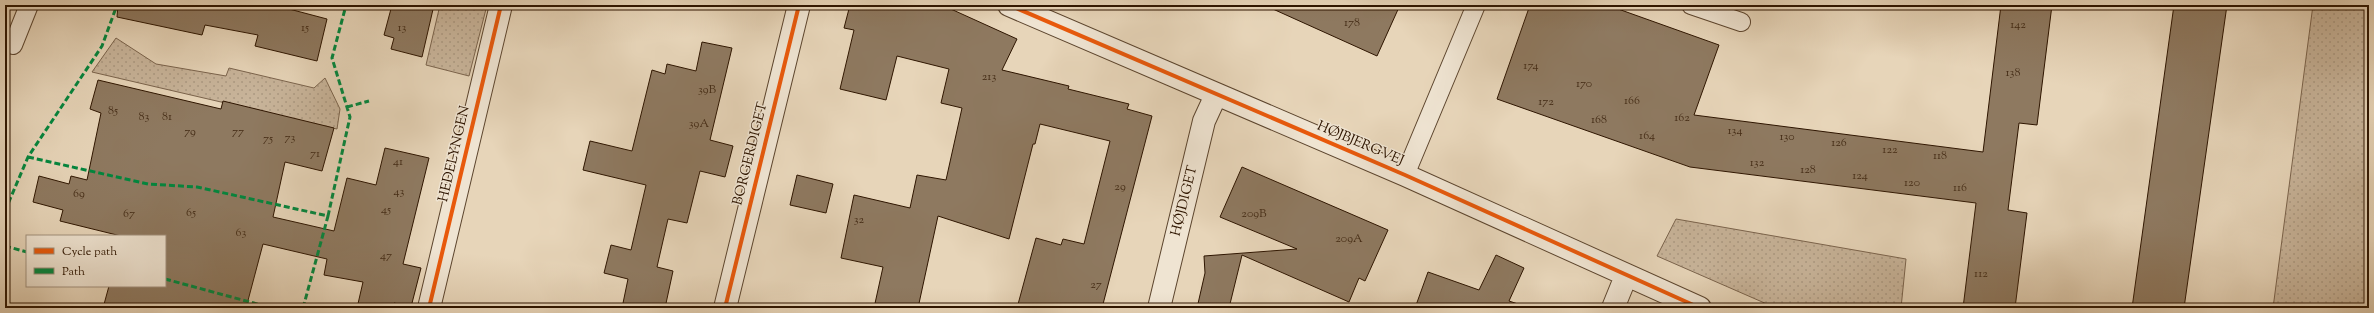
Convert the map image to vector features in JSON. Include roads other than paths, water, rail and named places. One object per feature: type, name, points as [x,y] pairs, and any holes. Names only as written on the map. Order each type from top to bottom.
[{"type":"street","name":"HEDELYNGEN","points":[[429,308],[501,5]]},
{"type":"street","name":"BORGERDIGET","points":[[725,308],[799,5]]},
{"type":"street","name":"HØJBJERGVEJ","points":[[1009,5],[1405,175],[1626,276],[1700,308]]},
{"type":"street","name":"HØJDIGET","points":[[1159,308],[1204,121],[1216,95]]},
{"type":"street","points":[[1613,308],[1626,276]]},
{"type":"lane","points":[[13,45],[29,5]]},
{"type":"lane","points":[[1405,175],[1476,5]]},
{"type":"lane","points":[[1691,5],[1741,22]]}]
